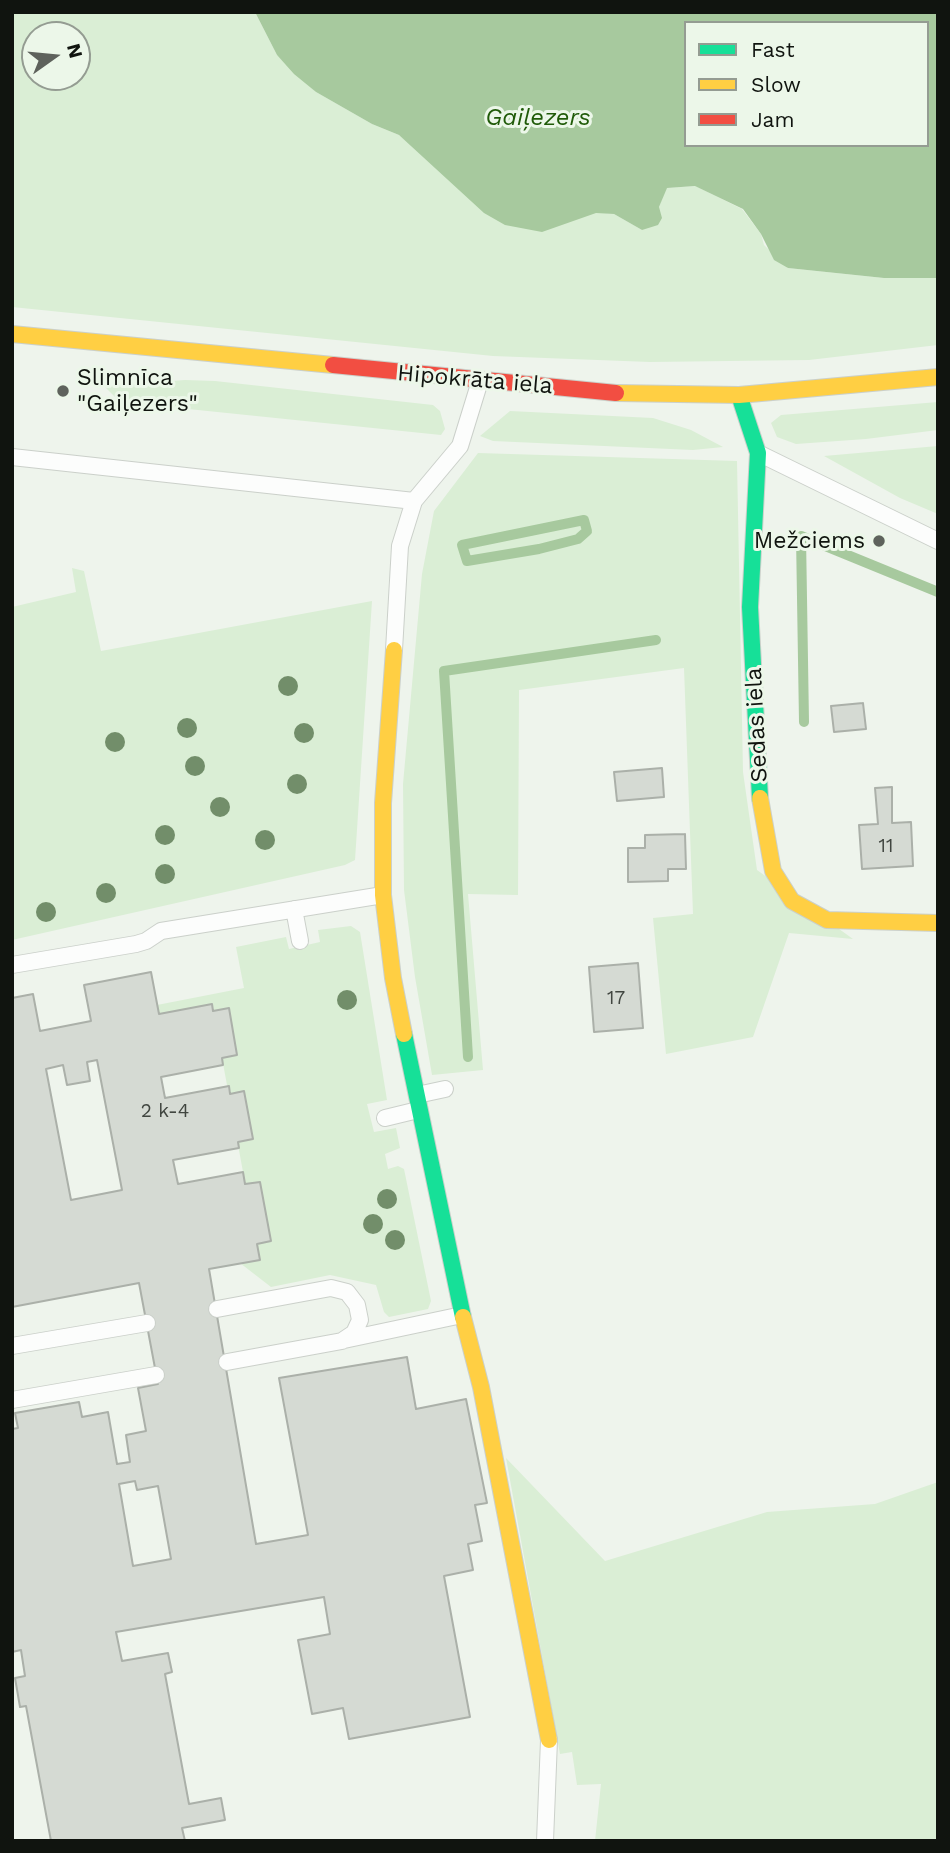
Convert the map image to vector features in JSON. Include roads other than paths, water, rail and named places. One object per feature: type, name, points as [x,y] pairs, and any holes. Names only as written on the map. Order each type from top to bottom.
[{"type":"street","name":"Hipokrāta iela","points":[[12,334],[641,395],[739,396],[938,377]]},
{"type":"street","name":"Sedas iela","points":[[739,396],[758,453],[750,607],[761,809],[773,872],[792,901],[827,920],[868,923],[938,922]]},
{"type":"street","points":[[394,650],[383,803],[383,895],[393,978],[416,1102],[462,1315],[481,1387],[549,1740]]},
{"type":"lane","points":[[394,650],[400,546],[414,502],[460,446],[480,381]]},
{"type":"lane","points":[[758,453],[938,541]]},
{"type":"lane","points":[[12,457],[414,502]]},
{"type":"lane","points":[[12,965],[136,944],[161,931],[383,895]]},
{"type":"lane","points":[[294,909],[300,941]]},
{"type":"lane","points":[[384,1118],[446,1089]]},
{"type":"lane","points":[[217,1309],[331,1288],[347,1293],[357,1306],[360,1320],[354,1333],[342,1341]]},
{"type":"lane","points":[[227,1362],[462,1315]]},
{"type":"lane","points":[[12,1346],[147,1323]]},
{"type":"lane","points":[[12,1401],[156,1375]]},
{"type":"lane","points":[[544,1841],[549,1740]]},
{"type":"water","name":"Gaiļezers","points":[[255,12],[938,12],[938,278],[884,278],[788,268],[774,260],[761,234],[743,209],[695,186],[667,188],[659,207],[662,218],[658,225],[642,230],[614,214],[596,213],[542,232],[505,225],[484,213],[399,135],[372,124],[316,92],[277,55]]},
{"type":"waterway","points":[[584,520],[587,531],[578,539],[539,549],[467,561],[462,545],[584,520]]},
{"type":"waterway","points":[[804,722],[801,536],[938,592]]},
{"type":"waterway","points":[[468,1057],[444,671],[656,640]]},
{"type":"place","name":"Slimnīca \"Gaiļezers\"","points":[[63,391]]},
{"type":"place","name":"Mežciems","points":[[879,541]]}]
